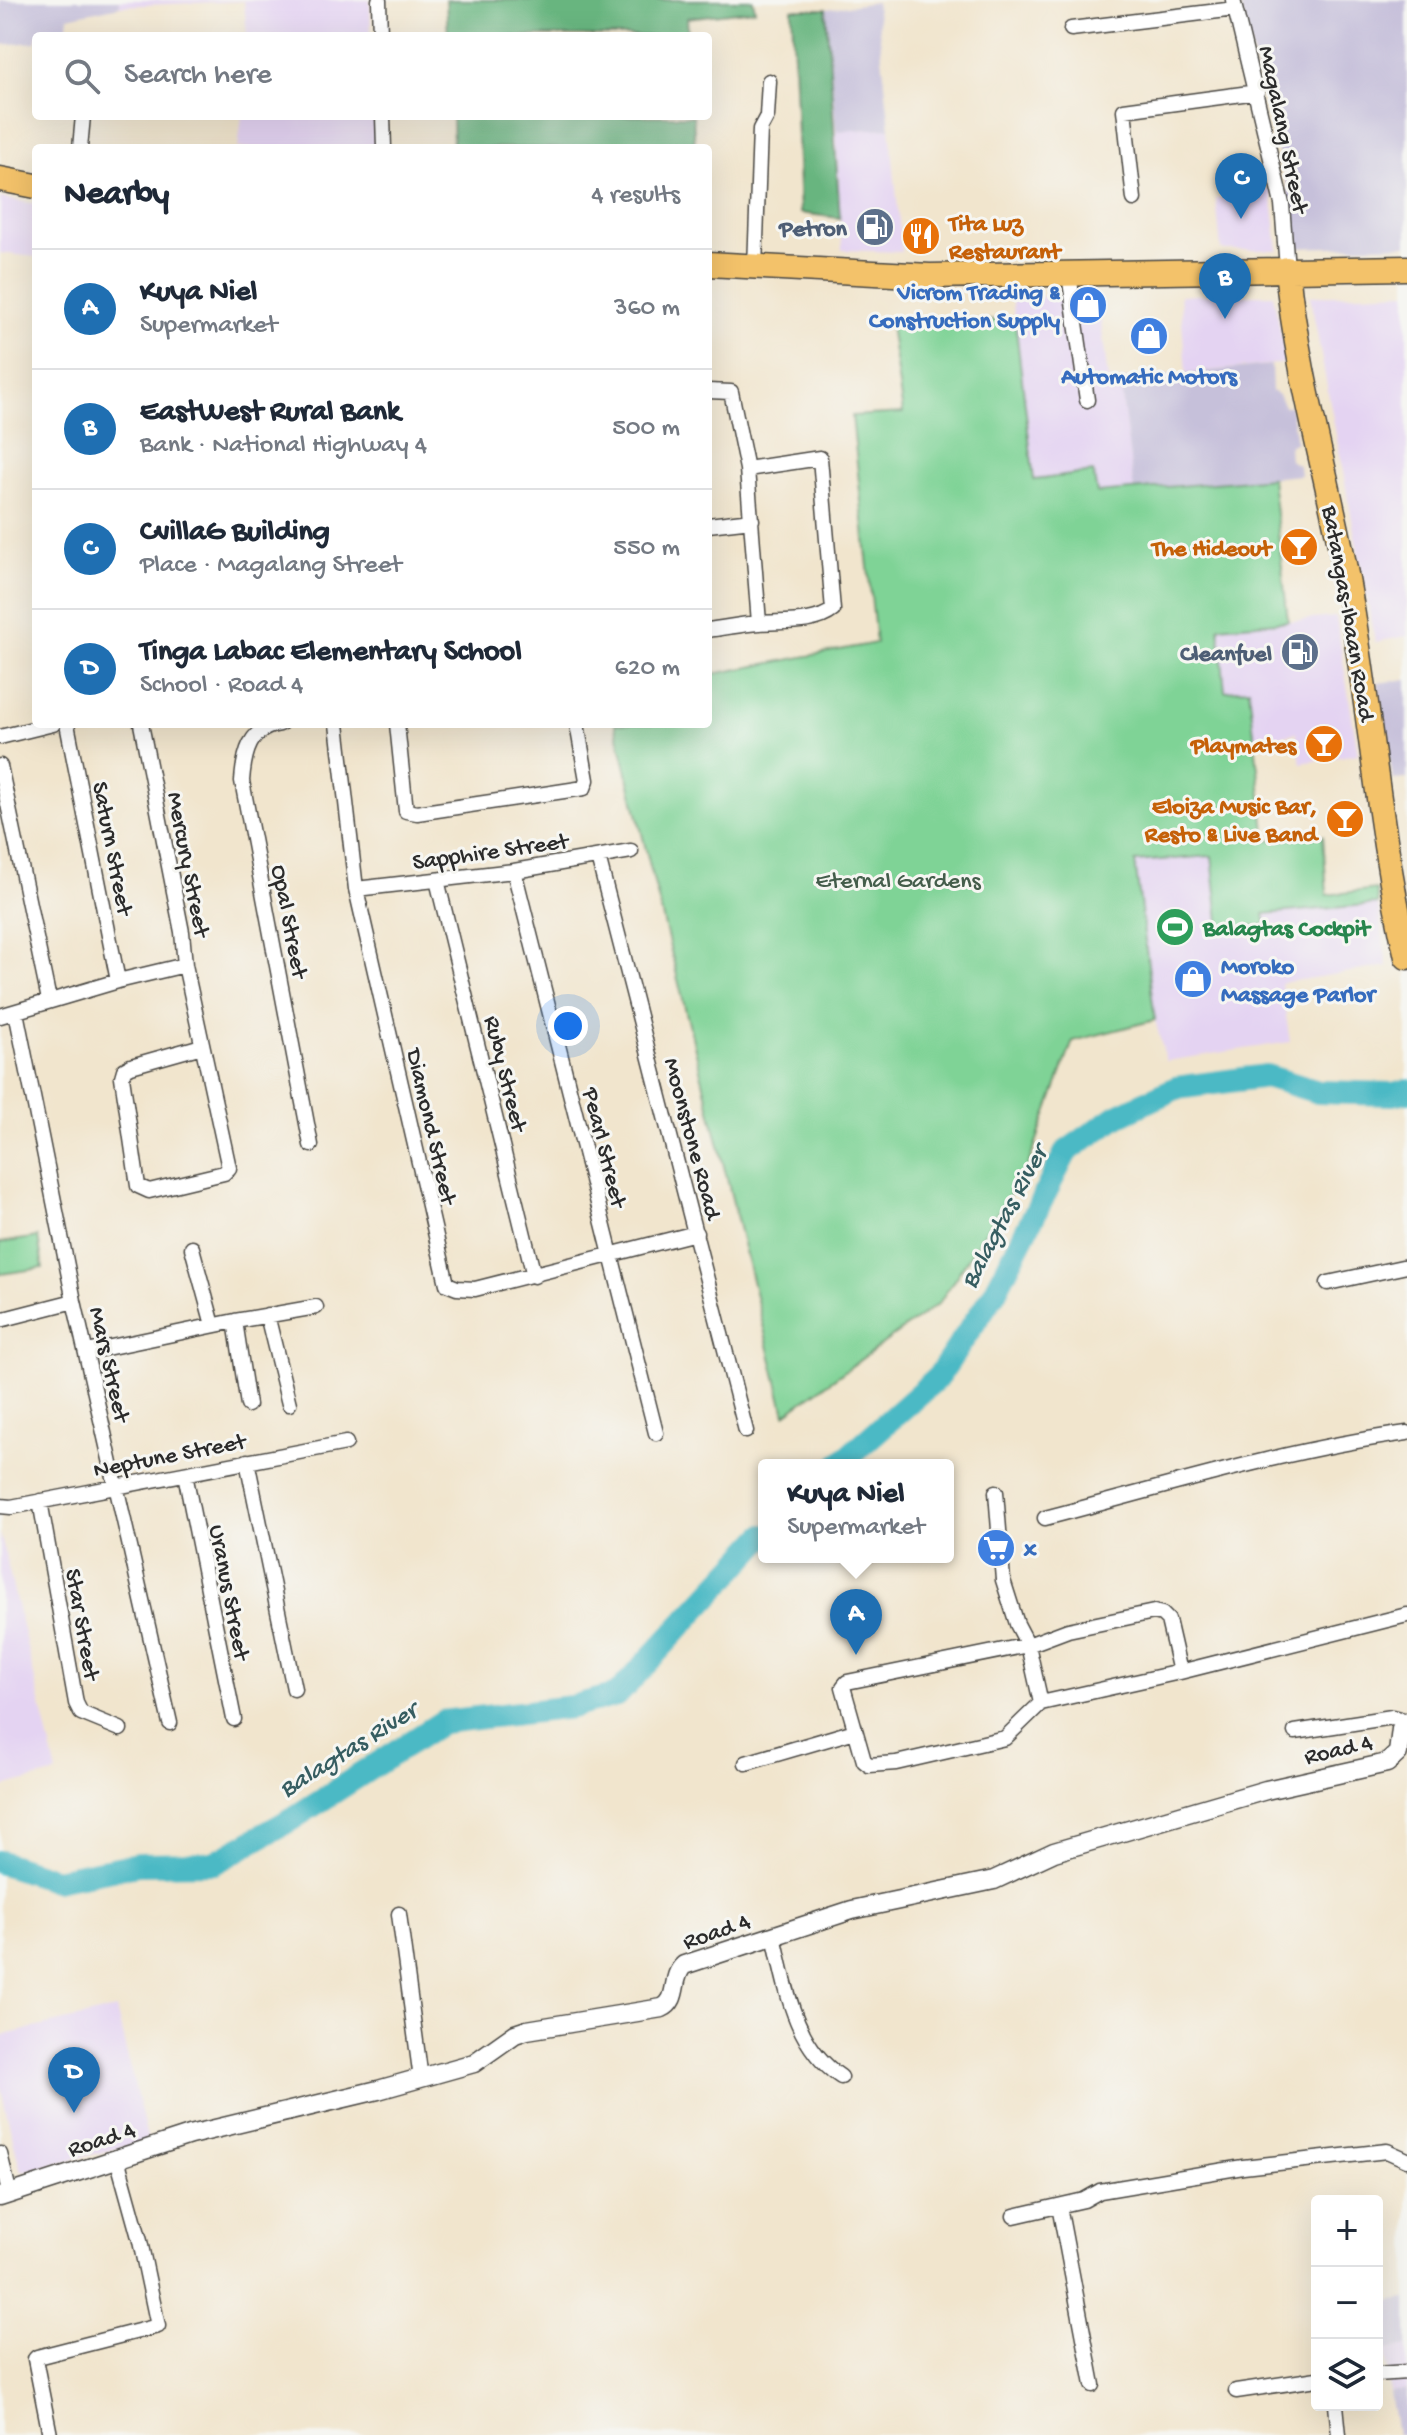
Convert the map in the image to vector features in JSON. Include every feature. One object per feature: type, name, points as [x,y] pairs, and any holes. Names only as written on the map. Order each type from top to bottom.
[{"type":"main road","points":[[0,179],[32,185]]},
{"type":"main road","points":[[712,264],[930,276],[1407,268]]},
{"type":"main road","name":"Batangas-Ibaan Road","points":[[1287,269],[1291,320],[1348,584],[1407,957]]},
{"type":"street","points":[[379,0],[380,32]]},
{"type":"street","points":[[1071,29],[1234,5]]},
{"type":"street","name":"Magalang Street","points":[[1234,5],[1282,204],[1287,269]]},
{"type":"street","points":[[755,268],[760,129],[767,116],[769,81]]},
{"type":"street","points":[[1134,199],[1124,110],[1257,92]]},
{"type":"street","points":[[80,144],[83,120]]},
{"type":"street","points":[[383,120],[384,144]]},
{"type":"street","points":[[1069,274],[1087,400]]},
{"type":"street","points":[[712,391],[731,392],[747,469],[759,623]]},
{"type":"street","points":[[712,629],[799,621],[833,610],[820,458],[747,469]]},
{"type":"street","points":[[712,525],[752,520]]},
{"type":"street","points":[[0,737],[37,728]]},
{"type":"street","name":"Saturn Street","points":[[68,728],[118,981]]},
{"type":"street","name":"Mercury Street","points":[[0,1016],[49,1000],[185,965],[182,932],[142,728]]},
{"type":"street","name":"Opal Street","points":[[266,728],[255,735],[244,756],[242,781],[311,1145]]},
{"type":"street","name":"Diamond Street","points":[[337,728],[356,889],[447,1284],[475,1289],[696,1233]]},
{"type":"street","points":[[397,728],[406,811],[417,813],[584,788],[587,780],[578,728]]},
{"type":"street","points":[[0,766],[49,1000]]},
{"type":"street","name":"Sapphire Street","points":[[356,889],[514,871],[631,851]]},
{"type":"street","name":"Moonstone Road","points":[[598,857],[746,1431]]},
{"type":"street","name":"Pearl Street","points":[[514,871],[656,1433]]},
{"type":"street","name":"Ruby Street","points":[[437,880],[534,1276]]},
{"type":"street","points":[[185,965],[229,1168],[224,1173],[143,1190],[138,1186],[122,1077],[124,1070],[202,1046]]},
{"type":"street","name":"Mars Street","points":[[16,1012],[74,1301],[170,1723]]},
{"type":"street","points":[[192,1248],[213,1325]]},
{"type":"street","points":[[1328,1283],[1407,1266]]},
{"type":"street","points":[[0,1320],[74,1301]]},
{"type":"street","points":[[87,1352],[316,1307]]},
{"type":"street","points":[[267,1315],[289,1404]]},
{"type":"street","points":[[235,1321],[248,1405]]},
{"type":"street","points":[[1045,1518],[1230,1468],[1349,1441],[1407,1433]]},
{"type":"street","name":"Neptune Street","points":[[0,1506],[11,1507],[116,1488],[346,1443]]},
{"type":"street","points":[[247,1461],[294,1689]]},
{"type":"street","name":"Uranus Street","points":[[185,1474],[234,1719]]},
{"type":"street","points":[[996,1492],[1003,1580],[1017,1624],[1028,1645],[1041,1703]]},
{"type":"street","name":"Star Street","points":[[40,1501],[76,1703],[81,1713],[120,1729]]},
{"type":"street","points":[[1180,1672],[1168,1620],[1154,1612],[1068,1630],[1028,1645],[847,1682],[843,1687],[864,1761],[869,1765],[896,1763],[1005,1738],[1041,1703],[1180,1672],[1407,1615]]},
{"type":"street","points":[[1295,1732],[1392,1717],[1407,1722]]},
{"type":"street","name":"Road 4","points":[[5,2196],[190,2135],[421,2079],[474,2063],[515,2034],[527,2030],[662,2008],[672,2000],[676,1973],[684,1965],[885,1901],[994,1880],[1054,1852],[1266,1790],[1387,1763],[1398,1753],[1401,1729],[1407,1722]]},
{"type":"street","points":[[746,1763],[855,1731]]},
{"type":"street","points":[[399,1914],[421,2079]]},
{"type":"street","points":[[774,1936],[789,2001],[805,2038],[820,2062],[841,2077]]},
{"type":"street","points":[[1014,2216],[1084,2200],[1100,2191],[1243,2167],[1387,2151],[1407,2160]]},
{"type":"street","points":[[0,2154],[5,2196]]},
{"type":"street","points":[[50,2435],[37,2357],[158,2326],[140,2241],[117,2158]]},
{"type":"street","points":[[1059,2206],[1093,2385]]},
{"type":"street","points":[[1383,2374],[1407,2372]]},
{"type":"street","points":[[1236,2391],[1311,2380]]},
{"type":"street","points":[[1337,2411],[1339,2435]]},
{"type":"shaded area","points":[[0,0],[119,0],[120,6],[68,17],[66,32],[32,32],[32,42],[0,45]]},
{"type":"shaded area","points":[[119,0],[370,0],[371,32],[247,32],[244,1],[120,6]]},
{"type":"shaded area","points":[[1239,0],[1407,0],[1407,245],[1292,248],[1287,186]]},
{"type":"shaded area","points":[[876,2],[890,128],[836,131],[826,9]]},
{"type":"shaded area","points":[[242,120],[375,120],[376,144],[238,144]]},
{"type":"shaded area","points":[[890,128],[902,252],[842,250],[836,131]]},
{"type":"shaded area","points":[[1271,189],[1278,250],[1221,250],[1216,199]]},
{"type":"shaded area","points":[[0,198],[32,203],[32,257],[0,253]]},
{"type":"shaded area","points":[[1407,292],[1407,636],[1375,642],[1310,296]]},
{"type":"shaded area","points":[[1180,295],[1273,295],[1287,363],[1186,373]]},
{"type":"shaded area","points":[[1098,296],[1108,380],[1120,380],[1134,491],[1096,493],[1093,472],[1033,480],[1012,297]]},
{"type":"shaded area","points":[[1271,365],[1272,391],[1284,406],[1290,406],[1296,442],[1289,446],[1290,460],[1299,466],[1300,475],[1134,491],[1120,380]]},
{"type":"shaded area","points":[[1336,617],[1358,754],[1301,763],[1296,733],[1255,739],[1249,689],[1225,692],[1219,627]]},
{"type":"shaded area","points":[[1407,679],[1407,779],[1393,780],[1378,683]]},
{"type":"shaded area","points":[[1212,856],[1221,929],[1265,924],[1263,914],[1378,904],[1387,966],[1281,983],[1290,1042],[1166,1061],[1155,1020],[1135,862]]},
{"type":"shaded area","points":[[0,1533],[57,1773],[2,1787],[0,1778]]},
{"type":"shaded area","points":[[116,2009],[148,2141],[21,2172],[0,2085],[0,2036]]},
{"type":"shaded area","points":[[1407,2298],[1407,2346],[1386,2350],[1383,2302]]},
{"type":"shaded area","points":[[1407,2346],[1407,2390],[1390,2393],[1386,2350]]},
{"type":"shaded area","points":[[1407,2390],[1407,2435],[1397,2435],[1390,2393]]},
{"type":"green space","points":[[446,0],[753,0],[755,10],[687,18],[688,32],[448,32]]},
{"type":"green space","points":[[792,9],[826,9],[840,218],[800,213]]},
{"type":"green space","points":[[452,120],[693,120],[695,144],[453,144]]},
{"type":"green space","name":"Eternal Gardens","points":[[889,319],[1015,321],[1034,480],[1093,472],[1097,493],[1272,478],[1288,621],[1219,627],[1225,691],[1249,689],[1266,840],[1323,836],[1327,895],[1376,889],[1378,904],[1264,914],[1266,925],[1220,930],[1212,856],[1135,862],[1155,1020],[1073,1041],[1027,1168],[939,1303],[785,1414],[616,728],[712,728],[712,674],[876,643],[852,416],[903,413]]},
{"type":"green space","points":[[38,1237],[43,1268],[0,1274],[0,1243]]},
{"type":"waterway","name":"Balagtas River","points":[[846,1459],[938,1377],[995,1292],[1066,1152],[1117,1116],[1176,1088],[1266,1076],[1318,1092],[1393,1094],[1407,1091]]},
{"type":"waterway","name":"Balagtas River","points":[[0,1862],[55,1880],[138,1864],[214,1863],[292,1819],[442,1722],[571,1707],[617,1695],[758,1542]]},
{"type":"place","name":"CvillaG Building","points":[[1241,219]]},
{"type":"place","name":"Petron","points":[[875,227]]},
{"type":"place","name":"Tita Luz Restaurant","points":[[921,236]]},
{"type":"place","name":"Vicrom Trading & Construction Supply","points":[[1088,305]]},
{"type":"place","name":"EastWest Rural Bank","points":[[1225,319]]},
{"type":"place","name":"Automatic Motors","points":[[1149,336]]},
{"type":"place","name":"The Hideout","points":[[1299,547]]},
{"type":"place","name":"Cleanfuel","points":[[1300,652]]},
{"type":"place","name":"Playmates","points":[[1324,744]]},
{"type":"place","name":"Eloiza Music Bar, Resto & Live Band","points":[[1345,819]]},
{"type":"place","name":"Balagtas Cockpit","points":[[1175,927]]},
{"type":"place","name":"Moroko Massage Parlor","points":[[1193,979]]},
{"type":"place","name":"x","points":[[996,1548]]},
{"type":"place","name":"Kuya Niel","points":[[856,1655]]},
{"type":"place","name":"Tinga Labac Elementary School","points":[[74,2113]]}]
